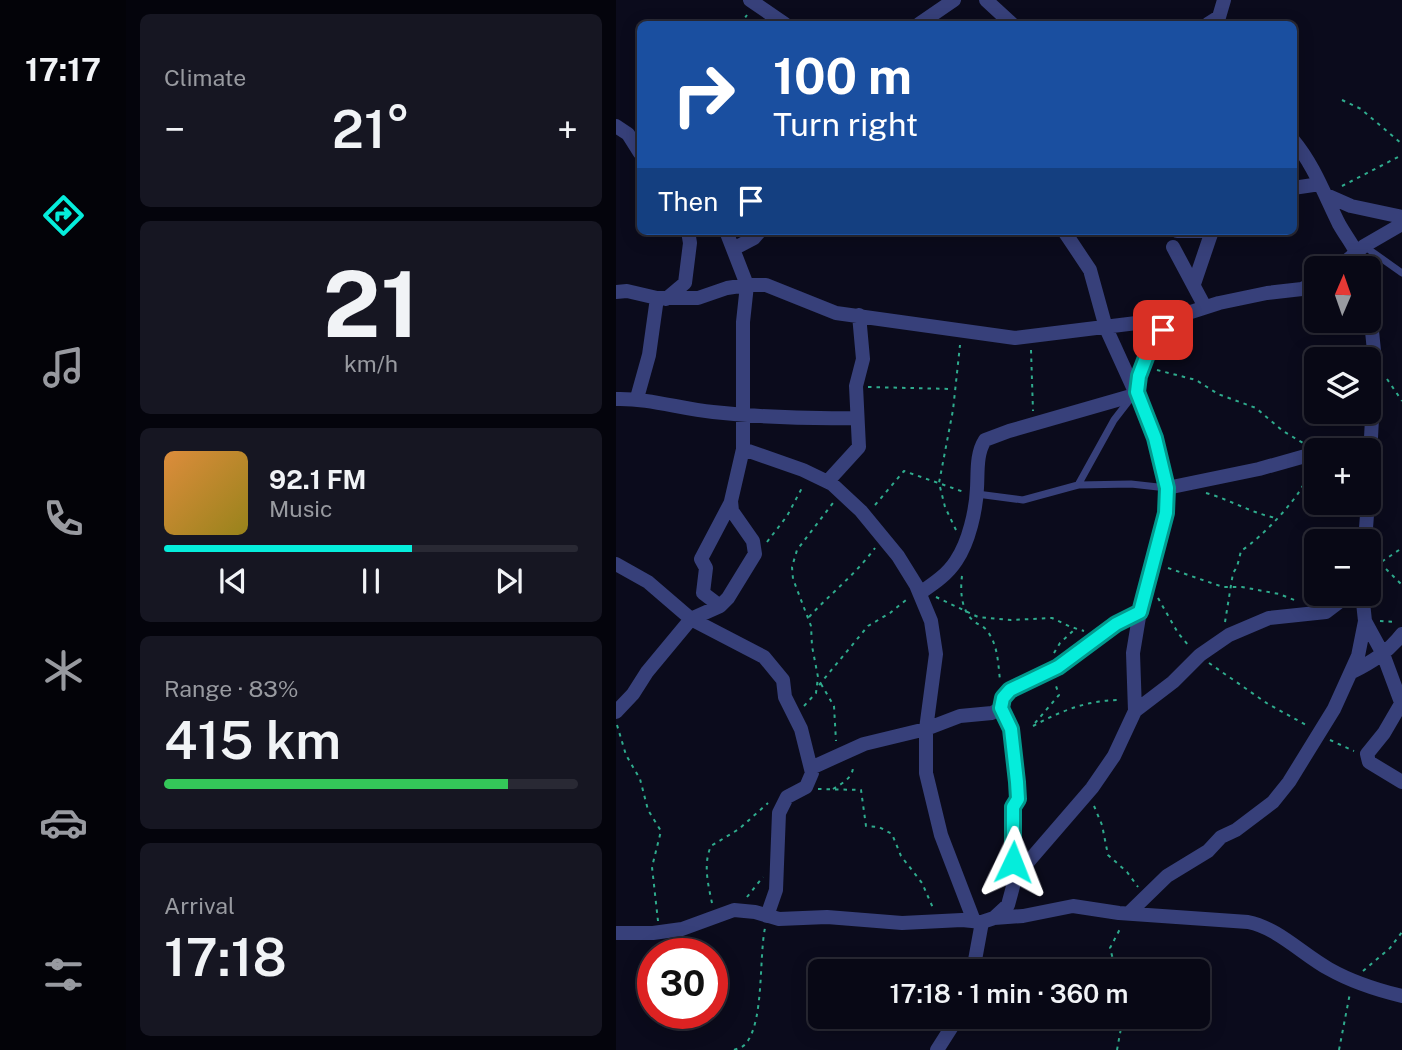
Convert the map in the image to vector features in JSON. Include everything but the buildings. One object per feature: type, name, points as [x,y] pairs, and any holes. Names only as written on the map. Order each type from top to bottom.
[{"type":"street","points":[[750,0],[781,21]]},
{"type":"street","points":[[923,21],[954,0]]},
{"type":"street","points":[[986,0],[1009,21]]},
{"type":"street","points":[[1213,21],[1223,12],[1224,0]]},
{"type":"street","points":[[616,126],[628,134],[637,148]]},
{"type":"street","points":[[1297,147],[1324,191],[1340,225],[1360,248],[1361,256]]},
{"type":"street","points":[[1297,188],[1324,191],[1351,206],[1402,217]]},
{"type":"street","points":[[1351,256],[1402,224]]},
{"type":"street","points":[[637,398],[662,299],[685,283],[689,235]]},
{"type":"street","points":[[616,712],[691,618],[720,606],[736,587],[755,554],[753,541],[732,511],[743,449],[743,322],[747,285],[727,235]]},
{"type":"street","points":[[733,250],[757,235]]},
{"type":"street","points":[[984,920],[1008,905],[1022,869],[1041,844],[1091,790],[1114,755],[1135,705],[1133,653],[1140,612],[1166,513],[1167,488],[1155,438],[1106,328],[1090,270],[1067,235]]},
{"type":"street","points":[[1194,284],[1211,235]]},
{"type":"street","points":[[1173,247],[1205,307]]},
{"type":"street","points":[[616,292],[662,299],[698,298],[747,285],[766,285],[836,313],[1004,338],[1170,319],[1205,307],[1304,288]]},
{"type":"street","points":[[828,481],[859,447],[856,386],[863,359],[859,315]]},
{"type":"street","points":[[1136,393],[1144,363],[1170,319]]},
{"type":"street","points":[[1372,333],[1375,361],[1372,438]]},
{"type":"street","points":[[1119,353],[1142,354],[1151,348]]},
{"type":"street","points":[[919,592],[949,570],[964,545],[977,496],[979,457],[985,440],[1136,393]]},
{"type":"street","points":[[616,399],[637,398],[686,408],[803,418],[856,418]]},
{"type":"street","points":[[743,449],[828,481],[844,494],[883,538],[908,569],[919,592],[935,633],[936,654],[926,729],[926,773],[941,835],[984,920],[976,959]]},
{"type":"street","points":[[1167,488],[1259,469],[1304,456]]},
{"type":"street","points":[[720,606],[703,593],[706,568],[701,561],[732,501]]},
{"type":"street","points":[[616,564],[648,582],[691,618],[748,648],[771,664],[783,680],[785,697],[796,719],[811,768],[811,779],[802,789],[787,797],[779,813],[776,890],[767,916]]},
{"type":"street","points":[[1135,705],[1173,682],[1200,655],[1221,640],[1249,625],[1269,618],[1326,612],[1334,606]]},
{"type":"street","points":[[1131,913],[1167,876],[1208,851],[1221,837],[1236,830],[1273,802],[1289,782],[1334,709],[1352,672],[1365,621],[1363,606]]},
{"type":"street","points":[[811,768],[864,744],[926,729],[960,716],[988,714],[1001,705],[1010,690],[1051,670],[1116,624],[1140,612]]},
{"type":"street","points":[[1365,621],[1383,654],[1402,704],[1367,754],[1369,761],[1402,782]]},
{"type":"street","points":[[1352,672],[1383,654],[1402,634]]},
{"type":"street","points":[[1001,705],[1011,729],[1018,796],[1013,807],[1012,889]]},
{"type":"street","points":[[616,933],[660,932],[701,923],[733,910],[779,919],[827,917],[902,923],[984,920],[1023,916],[1073,906],[1258,924],[1352,981],[1402,996]]},
{"type":"street","points":[[937,1050],[950,1029]]},
{"type":"lane","points":[[1360,248],[1402,273]]},
{"type":"lane","points":[[1078,485],[1114,421],[1136,393]]},
{"type":"lane","points":[[977,496],[1030,500],[1078,485],[1167,488]]},
{"type":"path","points":[[1342,100],[1360,109],[1402,144]]},
{"type":"path","points":[[1324,191],[1402,155]]},
{"type":"path","points":[[962,330],[939,483],[945,507],[964,545]]},
{"type":"path","points":[[1034,424],[1030,362],[1035,336]]},
{"type":"path","points":[[1144,363],[1164,373],[1196,380],[1218,394],[1256,408],[1304,448]]},
{"type":"path","points":[[1387,379],[1402,401]]},
{"type":"path","points":[[856,386],[954,389]]},
{"type":"path","points":[[865,517],[903,471],[977,496]]},
{"type":"path","points":[[755,554],[773,536],[801,489],[814,475]]},
{"type":"path","points":[[1221,640],[1233,573],[1241,551],[1260,537],[1304,482]]},
{"type":"path","points":[[1205,493],[1260,515],[1277,518]]},
{"type":"path","points":[[818,687],[808,617],[792,574],[795,555],[830,507],[844,494]]},
{"type":"path","points":[[808,617],[842,582],[858,571],[883,538]]},
{"type":"path","points":[[1381,562],[1402,548]]},
{"type":"path","points":[[1381,564],[1402,584]]},
{"type":"path","points":[[962,569],[961,596],[966,612],[972,620],[987,630],[996,648],[1001,705]]},
{"type":"path","points":[[1304,604],[1279,594],[1223,587],[1152,572],[1159,600],[1178,633],[1200,655],[1268,704],[1362,754],[1369,761]]},
{"type":"path","points":[[796,719],[818,687],[868,626],[890,614],[919,592],[948,601],[978,617],[1052,618],[1075,629],[1088,631]]},
{"type":"path","points":[[1365,621],[1402,623]]},
{"type":"path","points":[[1033,726],[1059,695],[1051,670],[1052,656],[1060,643],[1075,629]]},
{"type":"path","points":[[818,680],[834,706],[836,740],[852,764],[853,771],[844,783],[832,790]]},
{"type":"path","points":[[1013,742],[1033,726],[1060,712],[1089,702],[1135,705]]},
{"type":"path","points":[[616,723],[626,755],[640,779],[648,810],[661,831],[652,867],[660,932]]},
{"type":"path","points":[[802,789],[862,790],[866,826],[879,827],[894,836],[899,853],[926,890],[939,922]]},
{"type":"path","points":[[1091,790],[1104,831],[1108,855],[1131,877],[1145,897]]},
{"type":"path","points":[[771,801],[739,829],[715,841],[709,850],[707,878],[712,903],[733,910],[776,864]]},
{"type":"path","points":[[1114,959],[1111,943],[1131,913]]},
{"type":"path","points":[[736,1050],[750,1038],[754,1021],[767,916]]},
{"type":"path","points":[[1339,1050],[1352,981],[1380,958],[1402,932]]},
{"type":"path","points":[[1117,1050],[1121,1029]]},
{"type":"route","points":[[1013,862],[1013,807],[1018,799],[1017,782],[1011,729],[1001,708],[1001,701],[1010,690],[1058,667],[1116,624],[1140,612],[1166,513],[1167,488],[1155,438],[1137,392],[1139,376],[1147,355],[1163,330]]}]
